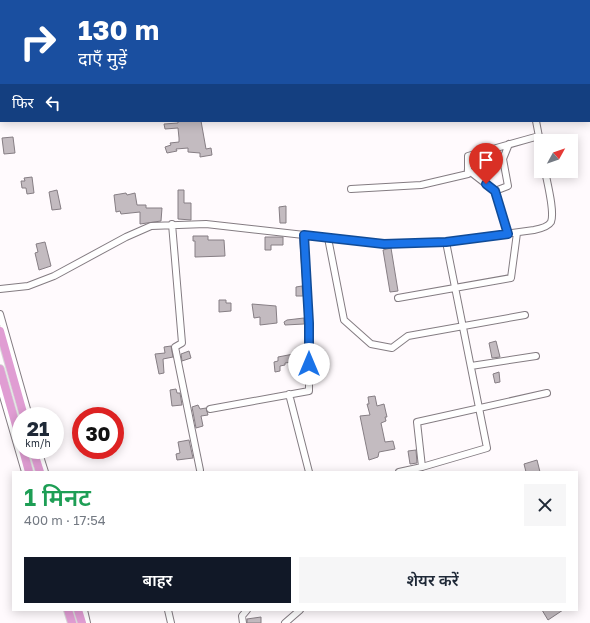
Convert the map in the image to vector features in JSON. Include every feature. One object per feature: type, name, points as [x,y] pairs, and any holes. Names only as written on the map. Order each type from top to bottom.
[{"type":"main road","points":[[0,331],[21,407]]},
{"type":"main road","points":[[0,369],[12,411]]},
{"type":"main road","points":[[25,459],[29,471]]},
{"type":"main road","points":[[36,459],[40,471]]},
{"type":"main road","points":[[68,611],[72,623]]},
{"type":"main road","points":[[78,611],[82,623]]},
{"type":"street","points":[[536,122],[539,134]]},
{"type":"street","points":[[351,189],[421,185],[468,174],[468,156],[534,137]]},
{"type":"street","points":[[495,191],[508,186],[503,159],[509,144]]},
{"type":"street","points":[[468,170],[495,191],[508,234]]},
{"type":"street","points":[[0,289],[28,286],[54,276],[126,237],[151,226],[172,224],[206,224],[384,244],[446,242],[534,230],[547,226],[551,222],[552,213],[546,178]]},
{"type":"street","points":[[172,224],[182,343],[175,347],[200,470]]},
{"type":"street","points":[[398,298],[511,278],[517,233]]},
{"type":"street","points":[[210,409],[309,391],[309,323],[304,235]]},
{"type":"street","points":[[328,238],[344,320],[371,344],[392,348],[408,336],[525,315]]},
{"type":"street","points":[[404,471],[487,448],[446,242]]},
{"type":"street","points":[[0,314],[26,407]]},
{"type":"street","points":[[470,366],[536,356]]},
{"type":"street","points":[[0,386],[25,471]]},
{"type":"street","points":[[422,467],[417,422],[547,393]]},
{"type":"street","points":[[289,394],[309,471]]},
{"type":"street","points":[[41,459],[45,471]]},
{"type":"street","points":[[64,611],[68,623]]},
{"type":"street","points":[[84,611],[87,623]]},
{"type":"street","points":[[168,611],[171,623]]},
{"type":"street","points":[[243,623],[242,616],[246,611]]},
{"type":"street","points":[[285,623],[299,611]]},
{"type":"building","points":[[201,122],[206,149],[211,148],[212,155],[200,157],[200,153],[188,152],[188,148],[176,149],[177,151],[167,153],[165,147],[171,145],[170,143],[179,142],[178,128],[165,129],[164,124]]},
{"type":"building","points":[[13,137],[15,153],[4,154],[2,138]]},
{"type":"building","points":[[32,177],[34,193],[27,194],[26,188],[22,188],[21,181],[25,181],[24,178]]},
{"type":"building","points":[[57,190],[61,209],[52,210],[49,192]]},
{"type":"building","points":[[178,190],[184,190],[184,203],[191,203],[191,220],[178,219]]},
{"type":"building","points":[[126,193],[127,195],[135,193],[137,205],[146,205],[146,208],[162,208],[161,221],[140,224],[140,212],[121,214],[120,211],[116,212],[114,195]]},
{"type":"building","points":[[286,206],[286,223],[280,223],[279,207]]},
{"type":"building","points":[[193,236],[208,236],[208,240],[224,240],[225,256],[195,257],[195,241],[193,241]]},
{"type":"building","points":[[265,237],[283,237],[283,245],[271,245],[271,250],[265,250]]},
{"type":"building","points":[[45,242],[51,266],[39,270],[35,253],[38,252],[36,244]]},
{"type":"building","points":[[391,248],[398,291],[390,292],[383,250]]},
{"type":"building","points":[[302,286],[303,296],[296,296],[296,287]]},
{"type":"building","points":[[219,300],[226,300],[226,303],[231,303],[231,311],[219,312]]},
{"type":"building","points":[[252,304],[276,306],[277,323],[260,325],[260,317],[254,318]]},
{"type":"building","points":[[304,318],[304,324],[285,325],[284,322],[287,320]]},
{"type":"building","points":[[496,341],[500,357],[492,358],[489,343]]},
{"type":"building","points":[[171,346],[173,357],[163,359],[164,373],[159,374],[155,354],[165,353],[164,347]]},
{"type":"building","points":[[324,350],[326,357],[314,360],[314,353]]},
{"type":"building","points":[[189,351],[191,358],[182,361],[181,354]]},
{"type":"building","points":[[304,352],[304,358],[299,359],[299,361],[285,363],[285,365],[280,366],[280,371],[275,372],[274,362],[278,361],[278,357]]},
{"type":"building","points":[[499,372],[500,382],[495,383],[493,374]]},
{"type":"building","points":[[176,389],[177,393],[180,393],[182,405],[172,406],[170,390]]},
{"type":"building","points":[[375,396],[377,406],[384,404],[387,417],[385,417],[386,421],[381,423],[385,442],[393,441],[395,449],[379,452],[378,457],[369,460],[360,416],[370,415],[367,404],[369,404],[368,397]]},
{"type":"building","points":[[198,405],[200,409],[206,408],[208,415],[201,416],[203,426],[196,428],[192,407]]},
{"type":"building","points":[[189,440],[193,458],[177,460],[176,454],[180,453],[178,442]]},
{"type":"building","points":[[416,450],[417,463],[410,464],[408,451]]},
{"type":"building","points":[[537,460],[540,471],[526,471],[524,464]]},
{"type":"building","points":[[543,611],[562,611],[548,620]]},
{"type":"building","points":[[261,617],[261,623],[247,623],[247,619]]},
{"type":"route","points":[[309,364],[309,323],[304,235],[384,244],[446,242],[508,234],[495,191],[486,184]]}]
